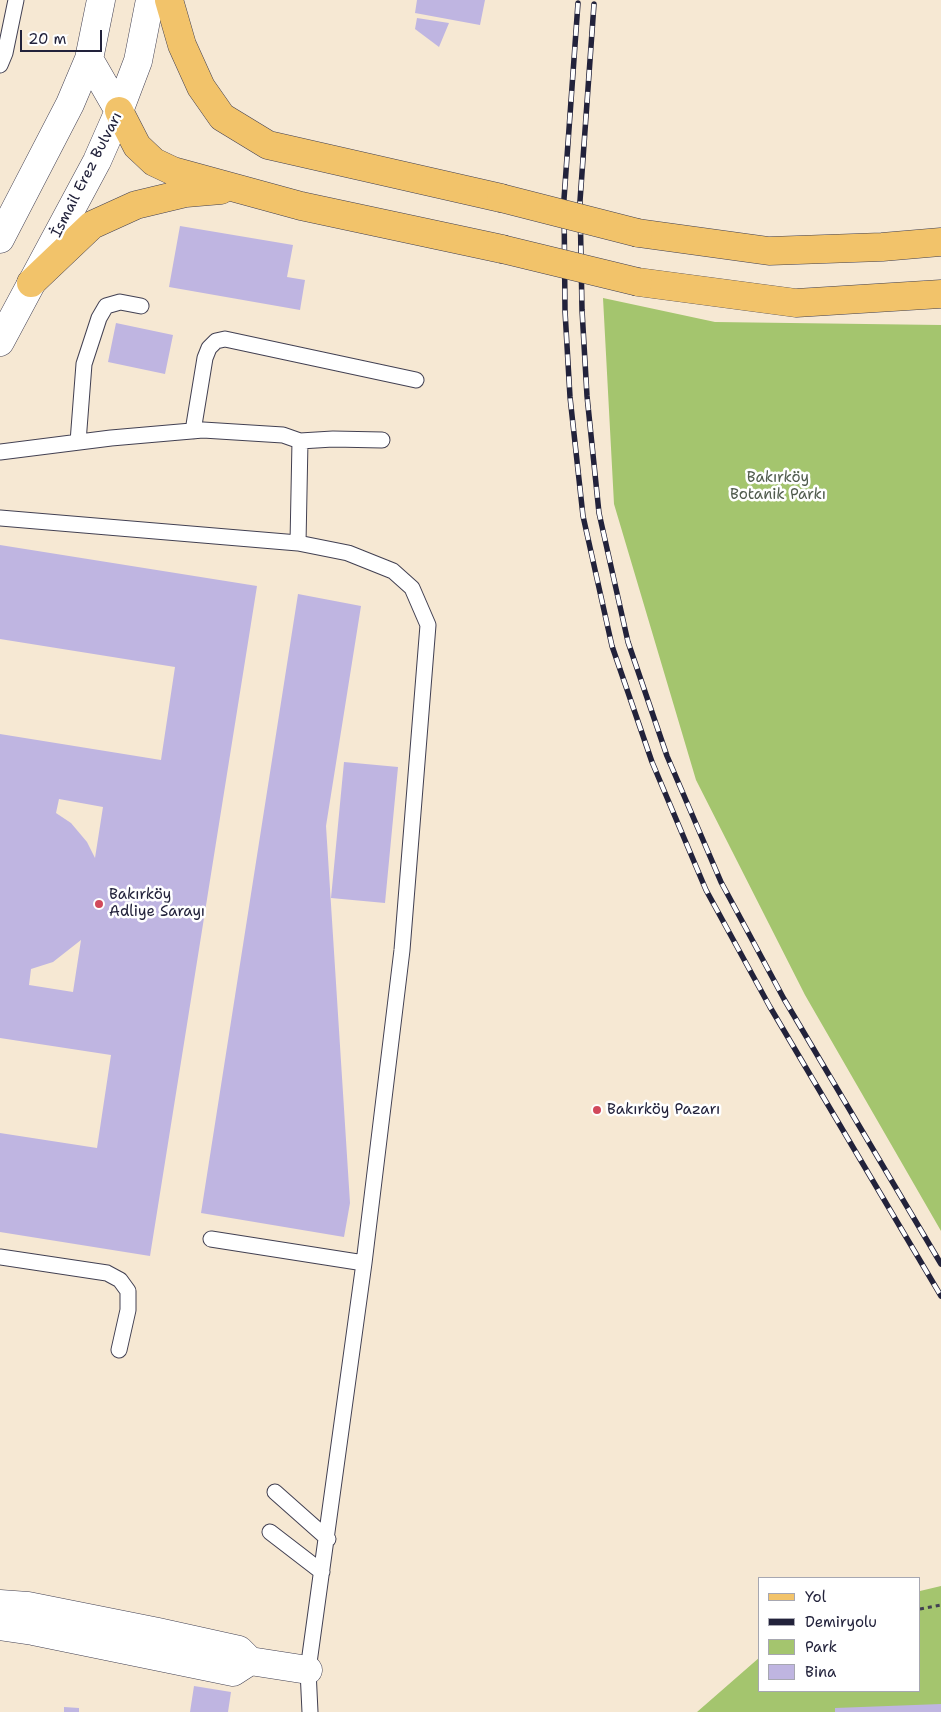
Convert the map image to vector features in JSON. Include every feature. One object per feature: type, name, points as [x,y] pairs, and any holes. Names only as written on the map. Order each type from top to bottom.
[{"type":"main road","points":[[169,0],[182,45],[201,87],[222,117],[268,145],[638,233],[769,251],[882,247],[941,242]]},
{"type":"main road","points":[[119,111],[137,146],[154,162],[173,171],[302,206],[638,282],[796,303],[941,294]]},
{"type":"main road","points":[[31,283],[92,225],[109,217],[136,205],[186,193],[238,188]]},
{"type":"street","points":[[0,239],[70,104],[89,59],[101,0]]},
{"type":"street","name":"İsmail Erez Bulvarı","points":[[0,342],[97,161],[119,111],[138,60],[150,0]]},
{"type":"street","points":[[89,59],[119,111]]},
{"type":"street","points":[[3,1609],[33,1630],[233,1672],[250,1661],[308,1670]]},
{"type":"lane","points":[[0,65],[5,53],[16,0]]},
{"type":"lane","points":[[78,442],[84,364],[99,318],[106,306],[120,302],[141,306]]},
{"type":"lane","points":[[193,431],[205,358],[216,341],[225,339],[416,380]]},
{"type":"lane","points":[[0,452],[78,442],[193,431],[283,434],[300,442],[333,439],[382,440]]},
{"type":"lane","points":[[298,543],[300,442]]},
{"type":"lane","points":[[0,518],[298,543],[348,553],[393,571],[412,588],[428,626],[402,950],[364,1264],[328,1539],[308,1670],[310,1712]]},
{"type":"lane","points":[[211,1239],[364,1264]]},
{"type":"lane","points":[[0,1256],[107,1273],[120,1280],[128,1291],[128,1310],[119,1350]]},
{"type":"lane","points":[[275,1492],[328,1539]]},
{"type":"lane","points":[[270,1532],[322,1572]]},
{"type":"path","points":[[921,1609],[941,1605]]},
{"type":"green space","name":"Bakırköy Botanik Parkı","points":[[603,298],[715,322],[941,325],[941,1231],[805,995],[696,780],[614,504]]},
{"type":"green space","points":[[941,1586],[941,1712],[697,1712],[758,1659],[758,1692],[921,1692],[921,1591]]},
{"type":"building","points":[[417,0],[485,0],[480,25],[415,13]]},
{"type":"building","points":[[417,18],[449,23],[439,47],[415,29]]},
{"type":"building","points":[[180,226],[293,245],[287,277],[305,280],[300,310],[169,287]]},
{"type":"building","points":[[116,323],[173,335],[165,374],[108,362]]},
{"type":"building","points":[[0,545],[257,586],[150,1256],[0,1232],[0,1133],[97,1148],[111,1055],[0,1038],[0,734],[161,760],[175,667],[0,639]],"holes":[[[59,799],[103,807],[95,858],[87,842],[71,823],[56,813]],[[81,940],[73,992],[29,985],[31,969],[53,962]]]},
{"type":"building","points":[[298,594],[361,606],[326,826],[350,1203],[344,1237],[201,1213]]},
{"type":"building","points":[[344,762],[398,767],[385,903],[331,898]]},
{"type":"building","points":[[194,1686],[231,1692],[228,1712],[190,1712]]},
{"type":"building","points":[[941,1704],[941,1712],[835,1712],[835,1708]]},
{"type":"building","points":[[64,1707],[79,1708],[79,1712],[64,1712]]},
{"type":"railway","points":[[578,3],[564,199],[565,311],[570,397],[583,516],[612,646],[652,762],[706,890],[770,1007],[941,1296]]},
{"type":"railway","points":[[594,4],[580,201],[582,310],[587,396],[599,513],[628,642],[667,756],[721,882],[784,999],[941,1264]]},
{"type":"place","name":"Bakırköy Adliye Sarayı","points":[[99,904]]},
{"type":"place","name":"Bakırköy Pazarı","points":[[597,1110]]}]
